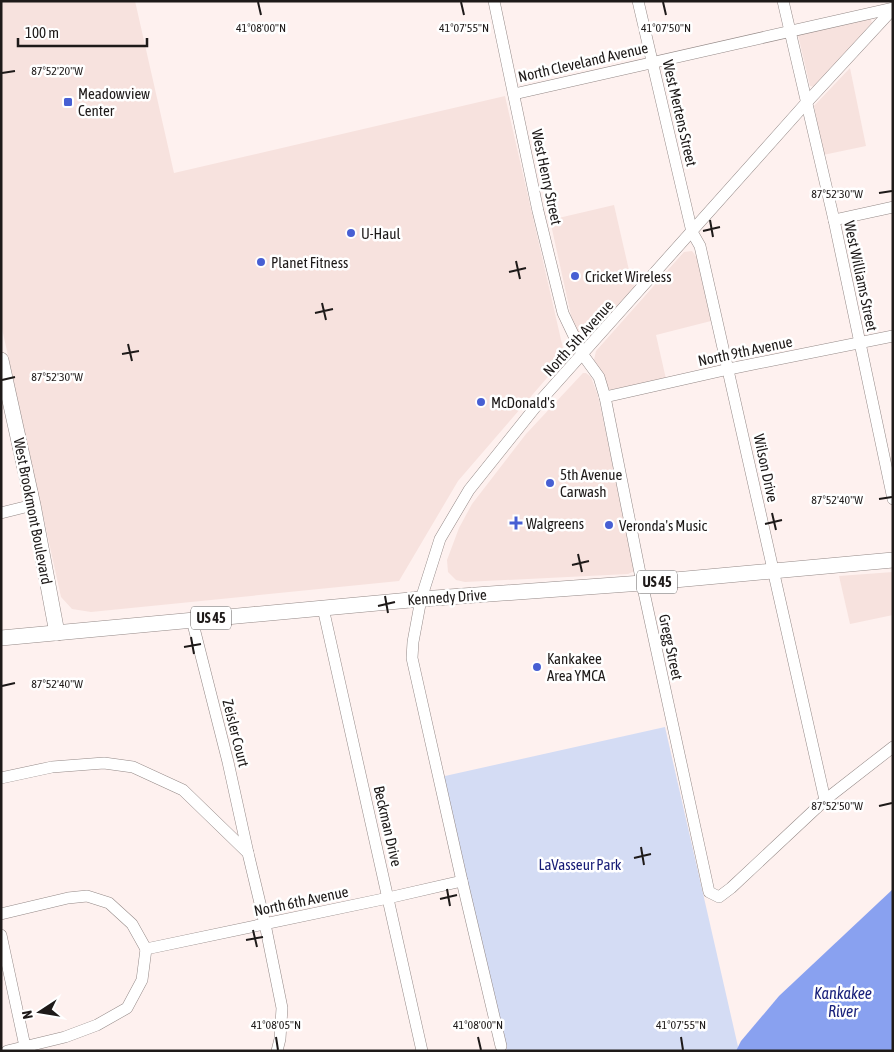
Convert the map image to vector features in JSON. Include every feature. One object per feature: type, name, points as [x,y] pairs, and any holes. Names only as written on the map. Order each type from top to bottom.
[{"type":"main road","name":"West Brookmont Boulevard","points":[[1,360],[33,505],[58,632]]},
{"type":"main road","name":"Kennedy Drive","points":[[1,638],[421,598],[642,583],[893,560]]},
{"type":"street","name":"West Henry Street","points":[[494,1],[538,211],[563,313],[583,355]]},
{"type":"street","name":"West Mertens Street","points":[[638,1],[692,232]]},
{"type":"street","name":"West Williams Street","points":[[784,1],[834,220],[859,343],[889,464],[893,499]]},
{"type":"street","name":"North Cleveland Avenue","points":[[514,94],[790,30],[893,9]]},
{"type":"street","name":"North 5th Avenue","points":[[501,1046],[412,658],[421,598],[440,539],[469,490],[542,400],[807,102],[893,9]]},
{"type":"street","points":[[834,220],[893,208]]},
{"type":"street","name":"Wilson Drive","points":[[692,232],[700,246],[729,369],[825,800]]},
{"type":"street","name":"North 9th Avenue","points":[[605,397],[729,369],[893,336]]},
{"type":"street","name":"Gregg Street","points":[[583,355],[599,377],[605,397],[642,583],[709,892],[719,897],[731,888],[825,800]]},
{"type":"street","points":[[1,513],[33,505]]},
{"type":"street","name":"Beckman Drive","points":[[323,608],[422,1051]]},
{"type":"street","name":"Zeisler Court","points":[[192,620],[228,762],[282,1008],[280,1039],[277,1051]]},
{"type":"street","points":[[825,800],[893,747]]},
{"type":"street","points":[[1,778],[52,767],[104,763],[133,767],[183,790],[248,853]]},
{"type":"street","name":"North 6th Avenue","points":[[146,949],[462,881]]},
{"type":"street","points":[[1,914],[68,898],[87,896],[109,903],[132,924],[146,949],[142,980],[127,1008],[97,1025],[65,1037],[26,1048],[7,1051]]},
{"type":"street","points":[[1,935],[26,1048]]},
{"type":"shaded area","points":[[1,1],[135,1],[174,173],[505,96],[565,357],[458,481],[399,581],[91,612],[72,609],[61,597],[1,324]]},
{"type":"shaded area","points":[[868,18],[871,19],[872,24],[815,87],[810,86],[798,35]]},
{"type":"shaded area","points":[[850,68],[866,146],[823,155],[814,106]]},
{"type":"shaded area","points":[[614,205],[631,279],[635,288],[591,337],[585,337],[577,333],[572,320],[550,220]]},
{"type":"shaded area","points":[[692,251],[698,259],[711,321],[656,335],[666,379],[609,390],[594,360],[596,351],[684,252]]},
{"type":"shaded area","points":[[583,373],[591,377],[598,396],[635,571],[628,574],[465,582],[456,580],[448,572],[447,560],[459,528],[472,504],[526,434]]},
{"type":"shaded area","points":[[893,572],[893,615],[850,624],[839,576]]},
{"type":"green space","name":"LaVasseur Park","points":[[665,727],[739,1051],[507,1051],[445,788],[445,776]]},
{"type":"water","name":"Kankakee River","points":[[893,889],[893,1051],[736,1051],[741,1041],[779,996]]},
{"type":"place","name":"Meadowview Center","points":[[68,102]]},
{"type":"place","name":"U-Haul","points":[[351,233]]},
{"type":"place","name":"Planet Fitness","points":[[261,262]]},
{"type":"place","name":"Cricket Wireless","points":[[575,276]]},
{"type":"place","name":"McDonald's","points":[[481,402]]},
{"type":"place","name":"5th Avenue Carwash","points":[[550,483]]},
{"type":"place","name":"Walgreens","points":[[516,523]]},
{"type":"place","name":"Veronda's Music","points":[[609,525]]},
{"type":"place","name":"Kankakee Area YMCA","points":[[537,667]]}]
